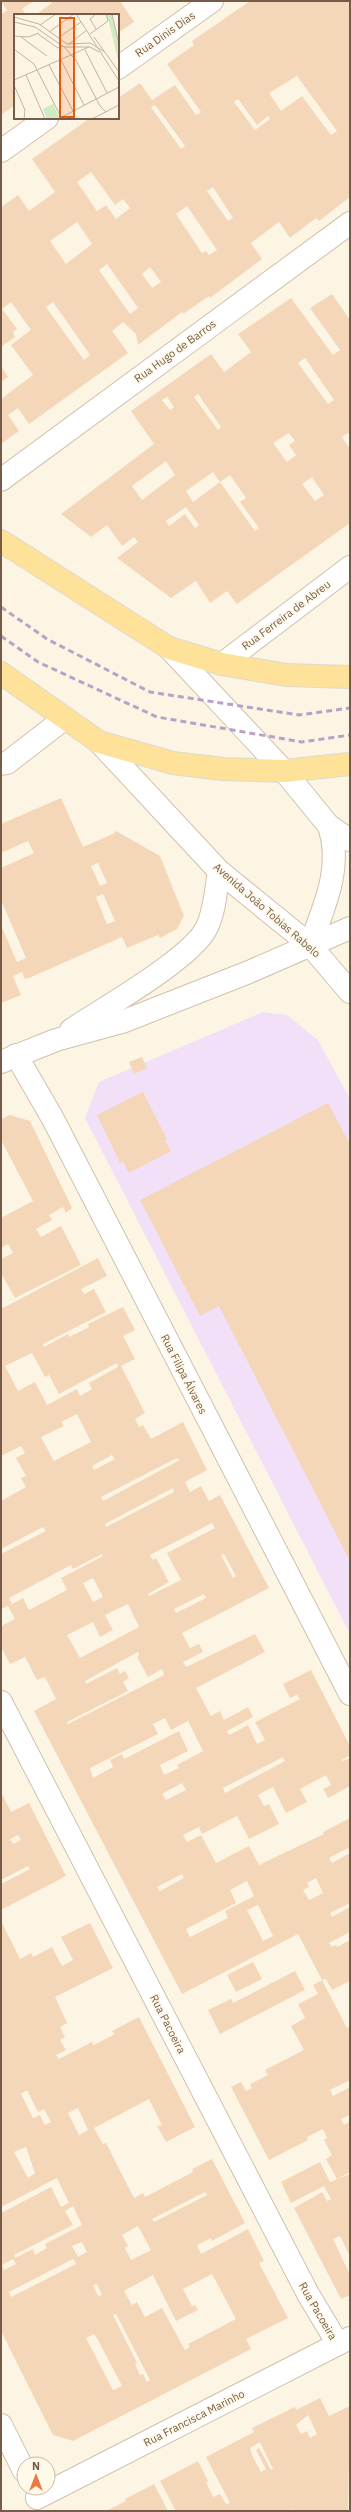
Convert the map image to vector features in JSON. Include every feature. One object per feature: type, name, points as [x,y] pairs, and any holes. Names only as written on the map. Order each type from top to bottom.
[{"type":"main road","points":[[1,541],[169,648],[222,664],[286,675],[350,677]]},
{"type":"main road","points":[[1,673],[64,719],[99,742],[173,763],[223,769],[284,771],[350,764]]},
{"type":"street","name":"Rua Dinis Dias","points":[[119,67],[212,1]]},
{"type":"street","points":[[1,151],[46,119]]},
{"type":"street","name":"Rua Hugo de Barros","points":[[1,480],[350,223]]},
{"type":"street","name":"Rua Ferreira de Abreu","points":[[222,664],[350,567]]},
{"type":"street","points":[[169,648],[284,771],[329,826],[350,840]]},
{"type":"street","points":[[1,764],[7,763],[64,719]]},
{"type":"street","name":"Avenida João Tobias Rabelo","points":[[99,742],[219,870],[310,945],[350,992]]},
{"type":"street","points":[[310,945],[324,905],[335,862],[333,837],[329,826]]},
{"type":"street","points":[[56,1040],[172,964],[196,944],[207,928],[214,903],[219,870]]},
{"type":"street","points":[[9,1059],[56,1040],[122,1022],[249,972],[350,928]]},
{"type":"street","name":"Rua Filipa Álvares","points":[[9,1059],[53,1119],[350,1694]]},
{"type":"street","name":"Rua Pacoeira","points":[[1,1702],[304,2287],[344,2341]]},
{"type":"street","name":"Rua Francisca Marinho","points":[[38,2499],[344,2341]]},
{"type":"street","points":[[1,2425],[16,2456]]},
{"type":"shaded area","points":[[263,1012],[287,1015],[318,1040],[350,1099],[350,1634],[85,1118],[99,1082]]},
{"type":"building","points":[[1,1],[34,1],[22,9],[25,13],[14,14],[14,106],[1,115],[1,15],[7,10]]},
{"type":"building","points":[[50,1],[120,1],[134,22],[119,32],[119,14],[36,14],[52,3]]},
{"type":"building","points":[[250,1],[350,1],[350,197],[319,221],[316,218],[290,238],[279,222],[251,243],[262,259],[210,298],[209,296],[183,314],[182,312],[138,345],[136,334],[123,322],[112,331],[128,353],[29,424],[18,408],[8,415],[19,431],[1,444],[1,399],[33,375],[11,345],[31,330],[11,302],[2,309],[17,329],[13,332],[15,337],[1,347],[1,207],[18,195],[29,211],[55,192],[32,159],[89,119],[119,119],[119,97],[140,83],[152,100],[175,85],[196,115],[201,112],[167,64],[194,45],[192,41]],"holes":[[[297,76],[337,131],[331,135],[302,96],[281,111],[269,93]],[[238,99],[257,125],[268,116],[270,119],[255,130],[234,102]],[[155,105],[185,146],[181,149],[151,107]],[[91,172],[115,205],[123,199],[130,208],[116,219],[106,205],[97,211],[77,182]],[[213,187],[233,218],[228,221],[207,191]],[[187,206],[217,250],[209,255],[206,251],[202,253],[176,214]],[[77,222],[92,244],[66,264],[50,241]],[[107,264],[138,308],[130,314],[99,270]],[[150,267],[161,282],[152,288],[142,274]],[[53,302],[90,355],[84,360],[46,307]]]},
{"type":"building","points":[[332,294],[350,320],[350,435],[348,433],[342,437],[350,449],[350,523],[237,604],[227,591],[210,603],[196,581],[171,598],[117,558],[138,542],[134,537],[122,546],[107,525],[91,537],[61,514],[154,444],[131,411],[211,354],[224,372],[251,352],[238,334],[291,298],[333,355],[340,350],[310,308]],"holes":[[[305,358],[334,400],[328,404],[298,363]],[[198,394],[221,427],[218,430],[194,397]],[[167,397],[174,407],[170,410],[162,400]],[[289,433],[295,441],[289,445],[296,455],[287,462],[273,443]],[[166,461],[175,475],[142,500],[132,486]],[[213,472],[220,482],[193,502],[186,491]],[[230,475],[246,498],[240,502],[259,528],[255,531],[220,482]],[[312,477],[324,495],[315,501],[302,484]],[[186,507],[199,525],[195,528],[185,514],[169,526],[166,521]]]},
{"type":"building","points":[[1,366],[8,377],[1,382]]},
{"type":"building","points":[[61,798],[83,847],[113,834],[116,831],[160,856],[184,916],[177,929],[160,938],[158,935],[127,948],[122,937],[29,978],[25,979],[22,972],[13,976],[21,995],[1,1003],[1,925],[17,962],[26,958],[1,900],[1,868],[34,853],[28,841],[1,853],[1,824]],"holes":[[[98,863],[107,883],[100,886],[91,866]],[[103,894],[115,921],[107,924],[96,897]]]},
{"type":"building","points":[[142,1057],[147,1068],[134,1074],[129,1062]]},
{"type":"building","points":[[143,1092],[167,1139],[165,1140],[171,1151],[129,1173],[123,1161],[120,1163],[97,1115]]},
{"type":"building","points":[[328,1103],[350,1144],[350,1561],[219,1306],[200,1316],[140,1200]]},
{"type":"building","points":[[10,1115],[30,1121],[72,1208],[66,1213],[63,1207],[49,1215],[52,1220],[36,1229],[41,1237],[61,1226],[81,1265],[15,1298],[1,1273],[1,1259],[13,1253],[8,1244],[1,1248],[1,1218],[33,1201],[1,1140],[1,1119]]},
{"type":"building","points":[[98,1258],[107,1276],[81,1289],[84,1294],[94,1289],[106,1312],[43,1344],[44,1347],[68,1334],[69,1337],[89,1327],[88,1324],[123,1307],[135,1330],[123,1336],[135,1359],[121,1366],[145,1413],[135,1419],[139,1427],[143,1425],[151,1439],[183,1422],[207,1470],[185,1482],[190,1492],[201,1486],[209,1501],[220,1495],[269,1588],[182,1633],[190,1648],[199,1644],[203,1652],[183,1662],[186,1667],[255,1634],[265,1652],[196,1688],[211,1716],[220,1711],[224,1720],[248,1707],[253,1717],[227,1731],[229,1735],[248,1725],[257,1744],[265,1740],[255,1722],[300,1699],[297,1695],[290,1698],[283,1684],[311,1670],[350,1746],[350,1755],[342,1760],[343,1761],[350,1758],[350,1786],[328,1798],[323,1789],[331,1785],[326,1775],[300,1789],[307,1802],[286,1813],[273,1787],[258,1795],[264,1806],[269,1804],[279,1824],[249,1839],[237,1816],[202,1834],[199,1827],[183,1835],[187,1842],[201,1835],[216,1863],[249,1846],[259,1865],[324,1834],[323,1832],[350,1818],[350,1853],[350,1903],[330,1913],[332,1917],[350,1907],[350,1932],[329,1943],[332,1947],[336,1945],[337,1947],[350,1940],[350,1981],[332,1990],[326,1979],[322,1980],[298,1934],[182,1994],[34,1711],[56,1699],[45,1677],[37,1680],[25,1657],[10,1664],[1,1647],[1,1626],[15,1619],[8,1606],[1,1609],[1,1554],[46,1531],[43,1527],[1,1549],[1,1501],[26,1487],[21,1478],[26,1476],[16,1458],[25,1453],[21,1446],[1,1456],[1,1304],[3,1308]],"holes":[[[32,1353],[45,1377],[49,1375],[59,1394],[117,1363],[118,1367],[89,1383],[92,1389],[80,1396],[77,1389],[47,1405],[35,1382],[18,1391],[5,1366]],[[77,1414],[91,1442],[54,1461],[41,1437],[64,1426],[61,1422]],[[112,1455],[115,1459],[94,1470],[92,1466]],[[177,1458],[180,1460],[103,1501],[101,1497]],[[173,1488],[174,1492],[106,1527],[105,1524]],[[212,1523],[215,1528],[167,1553],[181,1580],[149,1596],[148,1594],[169,1582],[156,1558],[153,1560],[150,1555]],[[102,1554],[103,1556],[61,1578],[67,1590],[29,1610],[23,1598],[12,1604],[9,1598],[71,1565],[73,1569]],[[224,1554],[236,1576],[233,1578],[221,1555]],[[93,1578],[103,1597],[93,1602],[83,1583]],[[204,1594],[206,1598],[176,1613],[174,1609]],[[128,1604],[139,1627],[80,1658],[67,1635],[93,1622],[100,1637],[113,1630],[105,1615]],[[138,1652],[139,1656],[137,1657],[148,1677],[162,1669],[164,1675],[68,1724],[67,1722],[128,1691],[123,1682],[129,1678],[125,1671],[120,1674],[117,1668],[86,1684],[85,1681]],[[165,1718],[171,1730],[188,1721],[203,1751],[177,1765],[179,1768],[164,1775],[160,1765],[188,1751],[179,1731],[124,1759],[122,1754],[110,1760],[113,1767],[93,1778],[90,1768],[158,1734],[153,1724]],[[283,1757],[285,1761],[225,1793],[223,1788]],[[182,1783],[186,1790],[166,1800],[162,1794]],[[348,1848],[350,1853],[332,1863],[329,1858]],[[182,1874],[184,1878],[160,1891],[157,1887]],[[316,1878],[323,1893],[309,1900],[303,1890],[309,1887],[307,1883]],[[247,1881],[254,1896],[225,1911],[228,1918],[190,1937],[186,1929],[236,1903],[230,1890]],[[258,1905],[273,1936],[263,1941],[247,1910]]]},
{"type":"building","points":[[1,1792],[11,1812],[29,1803],[66,1876],[1,1910],[1,1884],[30,1869],[28,1866],[1,1880]],"holes":[[[18,1835],[21,1840],[13,1844],[10,1839]]]},
{"type":"building","points":[[1,1921],[20,1959],[31,1953],[33,1957],[52,1947],[62,1966],[73,1960],[61,1937],[90,1923],[113,1968],[55,1997],[67,2023],[60,2027],[65,2037],[60,2040],[66,2050],[56,2055],[59,2059],[92,2042],[94,2045],[115,2034],[112,2031],[139,2017],[195,2127],[166,2142],[157,2126],[162,2125],[149,2099],[94,2128],[103,2144],[106,2143],[134,2198],[143,2193],[145,2197],[193,2172],[192,2169],[212,2159],[245,2223],[212,2241],[211,2238],[197,2245],[201,2254],[248,2229],[264,2261],[259,2263],[288,2318],[246,2339],[251,2349],[73,2441],[53,2435],[1,2331],[1,2213],[51,2187],[61,2207],[69,2203],[57,2178],[1,2207]],"holes":[[[27,2090],[38,2112],[44,2109],[51,2122],[45,2125],[40,2115],[33,2118],[21,2094]],[[78,2108],[88,2130],[79,2135],[68,2113]],[[26,2147],[35,2173],[28,2178],[14,2152]],[[205,2192],[207,2195],[154,2222],[152,2219]],[[73,2206],[82,2225],[45,2244],[47,2248],[35,2255],[33,2249],[15,2258],[14,2255],[73,2225],[65,2211]],[[138,2226],[151,2250],[131,2260],[125,2248],[128,2246],[122,2235]],[[82,2242],[87,2252],[78,2257],[72,2246]],[[13,2259],[16,2264],[4,2270],[2,2265]],[[73,2259],[76,2264],[11,2297],[9,2292]],[[212,2274],[236,2319],[188,2344],[190,2347],[185,2350],[162,2308],[145,2317],[137,2302],[132,2305],[124,2291],[153,2275],[176,2321],[198,2310],[195,2305],[192,2306],[183,2289]],[[97,2284],[102,2295],[98,2296],[93,2285]],[[116,2314],[150,2380],[147,2382],[143,2374],[140,2375],[135,2364],[137,2363],[113,2315]],[[94,2334],[122,2386],[113,2390],[86,2338]]]},
{"type":"building","points":[[253,1962],[262,1979],[236,1992],[227,1975]]},
{"type":"building","points":[[295,1971],[305,1990],[220,2034],[208,2010],[231,1999],[233,2003]]},
{"type":"building","points":[[322,1980],[347,2028],[350,2026],[350,2080],[330,2090],[333,2096],[350,2087],[350,2115],[341,2119],[344,2125],[350,2121],[350,2172],[337,2179],[326,2159],[332,2155],[324,2140],[327,2138],[323,2129],[307,2137],[308,2140],[269,2160],[231,2087],[241,2082],[246,2091],[252,2088],[250,2084],[268,2075],[265,2070],[304,2050],[291,2026],[305,2018],[298,2004],[318,1994],[313,1985]]},
{"type":"building","points":[[320,2162],[330,2182],[350,2174],[350,2256],[340,2236],[333,2239],[350,2275],[350,2295],[341,2299],[294,2208],[322,2192],[327,2201],[331,2199],[324,2186],[291,2203],[281,2182]]},
{"type":"building","points":[[320,2398],[329,2416],[350,2406],[348,2511],[294,2511],[293,2509],[289,2511],[176,2511],[160,2481],[198,2461],[208,2481],[206,2482],[213,2497],[220,2494],[226,2504],[230,2503],[206,2457],[254,2432],[252,2428],[295,2407],[296,2410]],"holes":[[[308,2415],[317,2434],[310,2438],[307,2431],[301,2434],[296,2425]],[[260,2442],[273,2469],[271,2470],[259,2448],[256,2450],[266,2469],[261,2472],[253,2457],[250,2448]]]},
{"type":"building","points":[[154,2484],[168,2511],[106,2511],[126,2501],[125,2499]]},
{"type":"railway","points":[[1,607],[47,639],[150,692],[299,715],[350,708]]},
{"type":"railway","points":[[1,636],[38,662],[157,717],[302,742],[350,735]]}]
